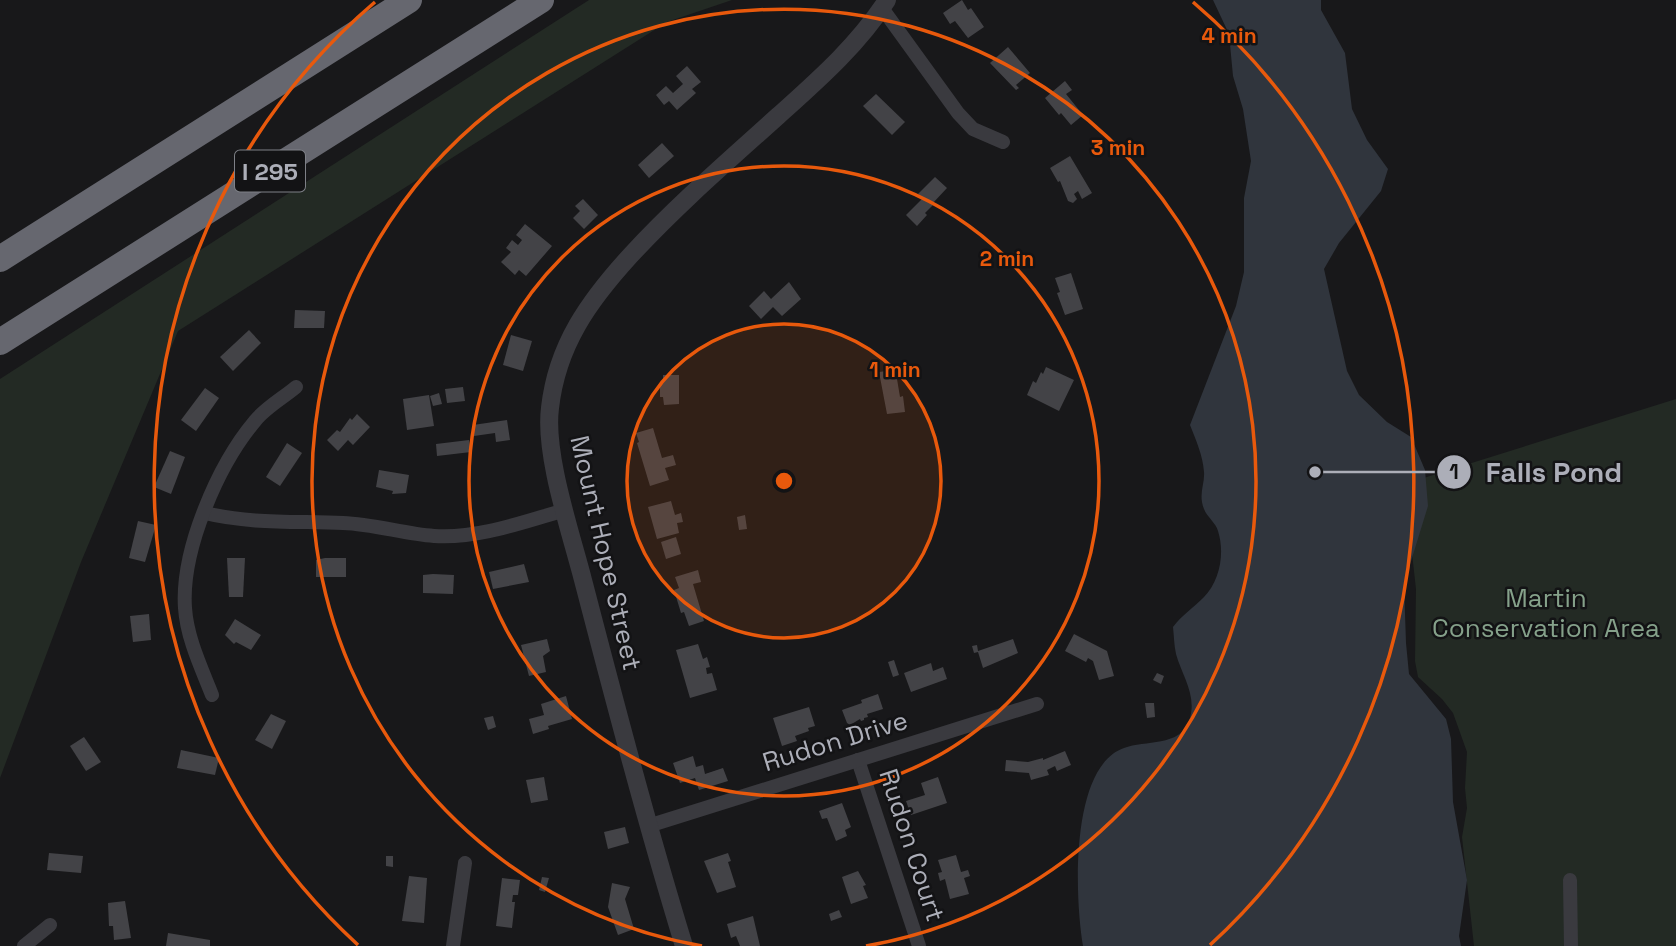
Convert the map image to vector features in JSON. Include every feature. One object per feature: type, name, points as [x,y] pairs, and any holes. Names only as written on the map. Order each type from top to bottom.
[{"type":"highway","name":"I 295","points":[[0,259],[409,0]]},
{"type":"highway","name":"I 295","points":[[0,342],[541,0]]},
{"type":"street","points":[[884,4],[958,113],[973,130],[1003,142]]},
{"type":"street","name":"Mount Hope Street","points":[[684,946],[648,826],[565,510],[551,445],[549,411],[554,382],[565,346],[595,294],[633,253],[839,60],[884,4]]},
{"type":"street","points":[[212,695],[192,641],[185,610],[185,583],[193,542],[216,483],[234,447],[257,418],[296,387]]},
{"type":"street","points":[[205,513],[232,520],[348,523],[435,536],[504,528],[565,510]]},
{"type":"street","name":"Rudon Drive","points":[[648,826],[1037,704]]},
{"type":"street","name":"Rudon Court","points":[[858,760],[919,946]]},
{"type":"street","points":[[453,946],[465,863]]},
{"type":"street","points":[[1570,880],[1572,946]]},
{"type":"street","points":[[24,946],[50,925]]},
{"type":"green space","points":[[589,0],[732,0],[667,22],[178,331],[81,562],[0,778],[0,379]]},
{"type":"green space","name":"Martin Conservation Area","points":[[1676,399],[1676,946],[1474,946],[1462,837],[1467,808],[1467,752],[1453,713],[1418,677],[1415,661],[1416,589],[1410,535],[1398,486]]},
{"type":"shaded area","points":[[1213,0],[1321,0],[1321,10],[1345,53],[1352,109],[1367,140],[1388,169],[1381,191],[1339,243],[1324,269],[1347,371],[1359,395],[1387,422],[1411,437],[1425,470],[1428,506],[1404,584],[1406,643],[1409,674],[1446,719],[1451,739],[1453,802],[1467,880],[1459,936],[1461,946],[1083,946],[1078,868],[1085,807],[1093,780],[1106,760],[1124,748],[1170,739],[1178,735],[1189,721],[1192,703],[1176,654],[1173,627],[1204,597],[1214,583],[1220,566],[1220,539],[1202,504],[1203,466],[1190,425],[1236,306],[1244,272],[1244,198],[1251,161],[1243,109],[1233,76],[1229,34]]},
{"type":"building","points":[[962,0],[984,27],[968,38],[955,21],[950,24],[943,13]]},
{"type":"building","points":[[1008,47],[1030,73],[1016,85],[1019,88],[1016,90],[990,63]]},
{"type":"building","points":[[687,66],[701,82],[692,89],[696,93],[677,110],[669,101],[664,105],[656,95],[666,86],[673,93],[683,84],[676,76]]},
{"type":"building","points":[[1065,81],[1072,90],[1066,94],[1083,115],[1071,125],[1045,98]]},
{"type":"building","points":[[876,94],[905,122],[892,135],[863,106]]},
{"type":"building","points":[[662,143],[674,156],[649,178],[638,165]]},
{"type":"building","points":[[1070,156],[1092,193],[1082,199],[1078,191],[1074,194],[1077,199],[1073,203],[1068,201],[1060,181],[1058,182],[1050,168]]},
{"type":"building","points":[[935,177],[947,188],[917,226],[906,215],[923,198],[918,194]]},
{"type":"building","points":[[583,199],[598,215],[584,229],[573,218],[580,211],[575,206]]},
{"type":"building","points":[[525,224],[552,246],[526,276],[519,270],[515,275],[501,262],[511,252],[506,248],[512,240],[518,245],[522,240],[516,235]]},
{"type":"building","points":[[1071,273],[1083,309],[1065,315],[1055,278]]},
{"type":"building","points":[[789,282],[801,299],[782,316],[773,307],[761,319],[749,306],[764,291],[771,299]]},
{"type":"building","points":[[295,310],[325,311],[324,328],[294,328]]},
{"type":"building","points":[[249,330],[261,343],[233,371],[220,357]]},
{"type":"building","points":[[511,335],[532,341],[523,371],[503,365]]},
{"type":"building","points":[[1046,367],[1074,380],[1059,411],[1027,395],[1033,381],[1036,383]]},
{"type":"building","points":[[901,369],[902,378],[897,379],[905,412],[887,414],[879,372]]},
{"type":"building","points":[[663,375],[679,375],[679,404],[664,405],[663,397],[660,397]]},
{"type":"building","points":[[463,387],[465,401],[447,403],[445,389]]},
{"type":"building","points":[[205,388],[219,398],[196,431],[181,420]]},
{"type":"building","points":[[439,393],[442,404],[433,406],[430,396]]},
{"type":"building","points":[[429,395],[434,426],[407,430],[403,399]]},
{"type":"building","points":[[357,414],[370,427],[353,445],[348,440],[338,451],[327,440],[337,430],[340,432],[350,418],[352,420]]},
{"type":"building","points":[[507,420],[510,440],[496,442],[495,433],[474,436],[473,425]]},
{"type":"building","points":[[653,428],[662,458],[673,455],[676,465],[665,468],[669,480],[650,486],[636,433]]},
{"type":"building","points":[[469,440],[471,452],[437,456],[436,444]]},
{"type":"building","points":[[287,443],[302,453],[280,486],[266,477]]},
{"type":"building","points":[[170,451],[185,457],[171,494],[154,487]]},
{"type":"building","points":[[379,470],[409,475],[406,493],[392,494],[393,491],[376,487]]},
{"type":"building","points":[[671,501],[675,515],[681,513],[683,522],[677,523],[679,533],[657,539],[648,507]]},
{"type":"building","points":[[745,515],[747,529],[739,530],[737,517]]},
{"type":"building","points":[[138,521],[156,525],[145,562],[129,558]]},
{"type":"building","points":[[676,537],[681,554],[666,559],[661,542]]},
{"type":"building","points":[[227,558],[245,558],[243,597],[229,597]]},
{"type":"building","points":[[346,558],[346,577],[316,577],[316,560]]},
{"type":"building","points":[[524,564],[529,582],[493,589],[489,572]]},
{"type":"building","points":[[698,570],[701,582],[693,584],[704,621],[689,626],[684,612],[681,613],[674,590],[679,588],[675,577]]},
{"type":"building","points":[[423,575],[454,575],[453,594],[423,593]]},
{"type":"building","points":[[149,614],[151,640],[133,642],[130,616]]},
{"type":"building","points":[[235,619],[261,635],[251,650],[236,642],[234,644],[225,635]]},
{"type":"building","points":[[1074,634],[1107,651],[1114,676],[1099,680],[1093,661],[1088,658],[1086,662],[1065,651]]},
{"type":"building","points":[[547,639],[550,651],[543,656],[546,672],[529,676],[521,645]]},
{"type":"building","points":[[1013,639],[1018,653],[983,668],[978,652],[974,653],[972,646],[977,645],[978,651]]},
{"type":"building","points":[[698,644],[703,659],[707,657],[710,667],[706,668],[707,674],[712,673],[717,690],[690,698],[676,650]]},
{"type":"building","points":[[894,660],[899,675],[893,677],[888,662]]},
{"type":"building","points":[[931,663],[933,671],[943,667],[947,679],[911,692],[904,673]]},
{"type":"building","points":[[1157,673],[1164,676],[1161,684],[1153,680]]},
{"type":"building","points":[[878,694],[883,709],[867,714],[868,717],[864,720],[860,719],[850,725],[847,723],[842,710]]},
{"type":"building","points":[[566,696],[572,719],[533,734],[529,719],[544,715],[541,704]]},
{"type":"building","points":[[1145,703],[1154,703],[1155,717],[1147,718]]},
{"type":"building","points":[[809,707],[815,726],[795,736],[797,741],[782,746],[773,718]]},
{"type":"building","points":[[271,714],[286,721],[272,749],[255,740]]},
{"type":"building","points":[[493,716],[496,727],[488,730],[484,718]]},
{"type":"building","points":[[84,737],[101,762],[86,771],[70,746]]},
{"type":"building","points":[[181,750],[219,758],[215,775],[177,768]]},
{"type":"building","points":[[1065,751],[1071,765],[1057,771],[1055,766],[1047,770],[1049,775],[1031,780],[1029,773],[1005,771],[1006,760],[1043,760]]},
{"type":"building","points":[[693,756],[696,767],[703,765],[705,774],[723,768],[728,781],[699,790],[695,778],[680,783],[673,763]]},
{"type":"building","points":[[544,777],[548,800],[531,803],[526,780]]},
{"type":"building","points":[[938,777],[947,803],[911,815],[906,801],[925,795],[921,783]]},
{"type":"building","points":[[842,803],[851,827],[845,830],[847,836],[836,841],[827,818],[822,819],[819,811]]},
{"type":"building","points":[[625,827],[629,843],[608,849],[604,832]]},
{"type":"building","points":[[49,853],[83,856],[81,873],[47,870]]},
{"type":"building","points":[[728,853],[736,887],[717,893],[704,861]]},
{"type":"building","points":[[956,855],[961,872],[968,870],[970,876],[964,878],[969,894],[950,899],[945,879],[940,881],[938,873],[942,872],[938,860]]},
{"type":"building","points":[[386,856],[393,856],[393,867],[386,866]]},
{"type":"building","points":[[858,871],[866,885],[863,886],[868,898],[851,904],[842,877]]},
{"type":"building","points":[[409,876],[427,878],[424,923],[402,921]]},
{"type":"building","points":[[542,877],[549,878],[545,892],[539,890]]},
{"type":"building","points":[[502,878],[520,880],[518,895],[513,895],[512,902],[515,902],[512,928],[496,926]]},
{"type":"building","points":[[612,883],[630,887],[625,899],[634,929],[618,935],[608,907]]},
{"type":"building","points":[[125,901],[131,938],[114,940],[113,926],[109,926],[108,903]]},
{"type":"building","points":[[839,910],[842,917],[831,921],[829,914]]},
{"type":"building","points":[[753,916],[760,946],[740,946],[736,936],[731,938],[727,924]]},
{"type":"building","points":[[168,933],[210,940],[210,946],[166,946]]},
{"type":"place","name":"Falls Pond","points":[[1315,472]]}]
